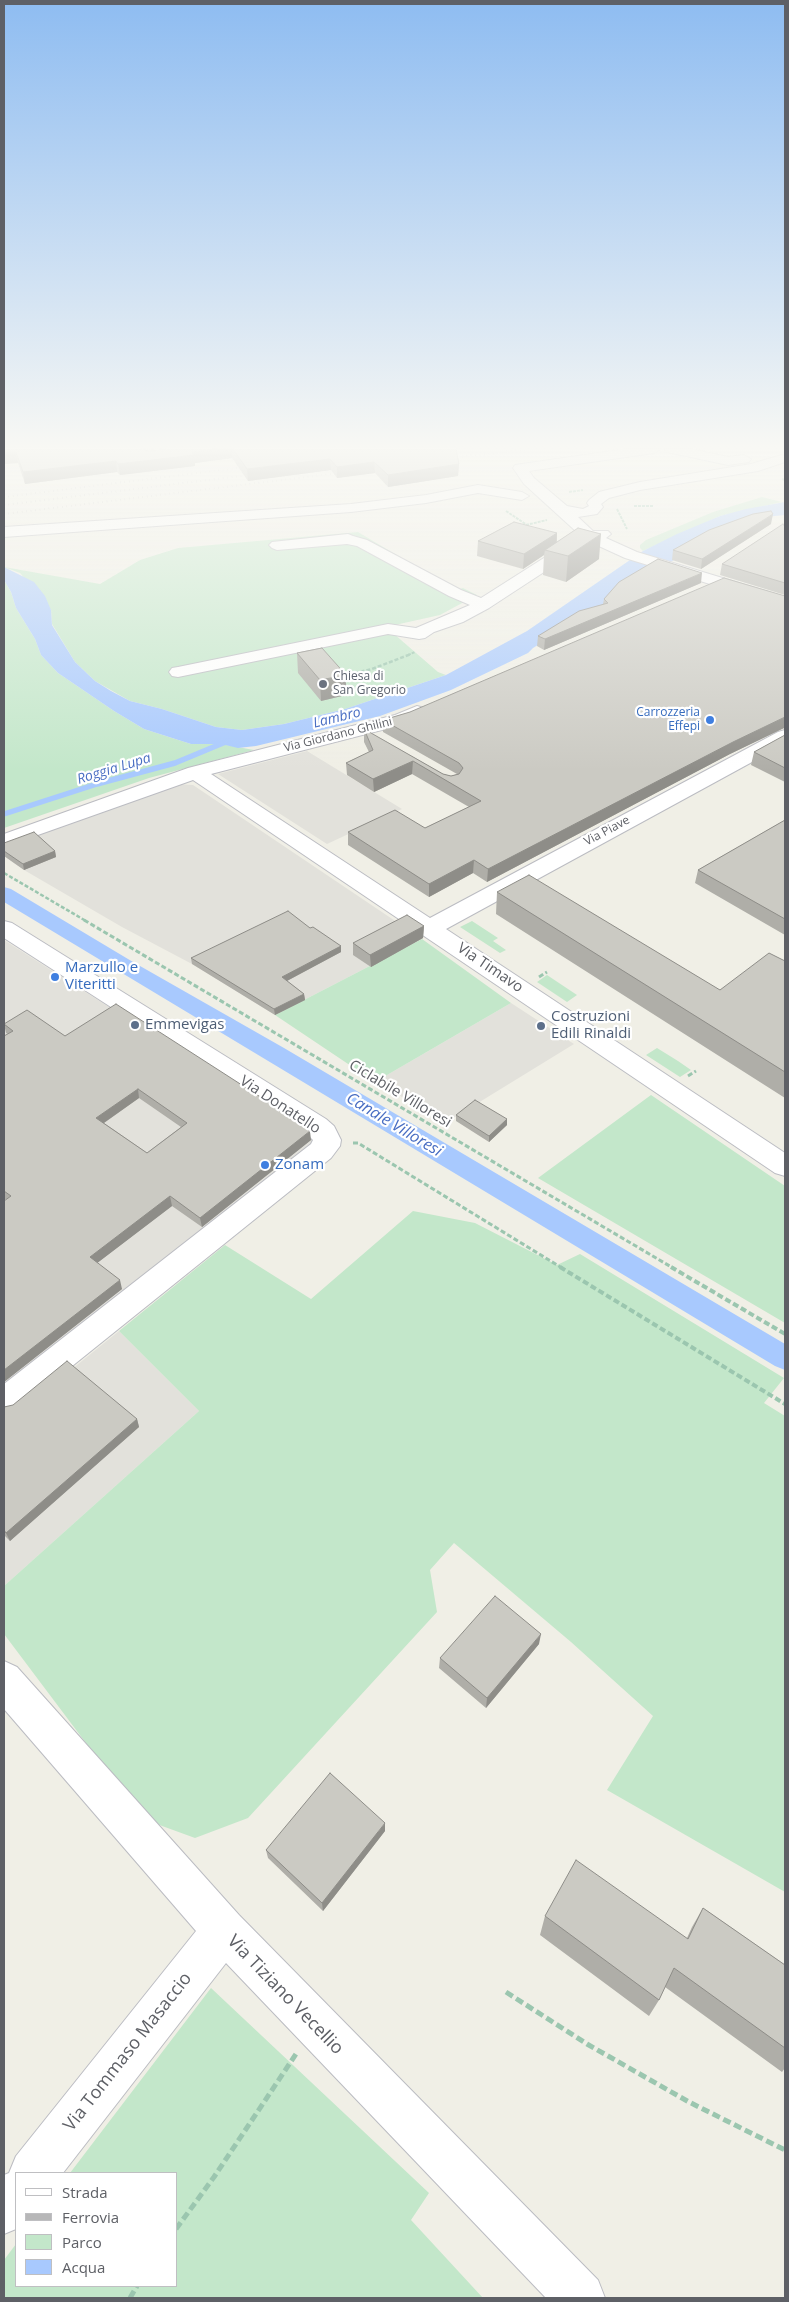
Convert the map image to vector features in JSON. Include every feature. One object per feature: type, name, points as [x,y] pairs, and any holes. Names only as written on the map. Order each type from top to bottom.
[{"type":"street","points":[[386,556],[455,593],[483,604]]},
{"type":"street","points":[[178,672],[388,629],[404,630],[421,642],[428,628],[457,618],[483,604],[556,556]]},
{"type":"street","points":[[634,556],[663,566],[700,586],[720,583],[785,602]]},
{"type":"street","points":[[700,586],[722,565]]},
{"type":"street","name":"Via Giordano Ghilini","points":[[4,841],[195,772],[402,719],[437,703]]},
{"type":"street","points":[[361,730],[386,744]]},
{"type":"street","name":"Via Piave","points":[[430,928],[785,736]]},
{"type":"street","name":"Via Timavo","points":[[195,772],[785,1166]]},
{"type":"street","name":"Via Donatello","points":[[4,928],[316,1126],[324,1133],[328,1140],[326,1146],[321,1151],[4,1402]]},
{"type":"street","name":"Via Tiziano Vecellio","points":[[4,1680],[224,1930],[580,2298]]},
{"type":"street","name":"Via Tommaso Masaccio","points":[[34,2172],[224,1930]]},
{"type":"street","points":[[4,2210],[15,2195]]},
{"type":"path","points":[[337,677],[372,669],[421,642]]},
{"type":"path","name":"Ciclabile Villoresi","points":[[4,873],[785,1334]]},
{"type":"path","points":[[328,1140],[358,1143],[785,1404]]},
{"type":"path","points":[[506,1992],[586,2044],[689,2102],[785,2150]]},
{"type":"path","points":[[178,2226],[214,2177],[315,2026]]},
{"type":"path","points":[[130,2298],[136,2287]]},
{"type":"shaded area","points":[[307,751],[402,809],[327,844],[218,774]]},
{"type":"shaded area","points":[[176,784],[193,785],[422,939],[275,1015],[192,964],[122,927],[24,870],[4,856],[34,837]]},
{"type":"shaded area","points":[[4,940],[317,1140],[4,1389],[4,1213],[13,1206],[4,1198]]},
{"type":"shaded area","points":[[511,1003],[574,1044],[447,1122],[375,1082]]},
{"type":"shaded area","points":[[119,1331],[199,1411],[4,1586],[4,1424]]},
{"type":"green space","points":[[151,556],[399,556],[456,590],[463,588],[477,595],[440,615],[386,627],[438,672],[446,675],[345,709],[284,724],[242,730],[216,727],[162,709],[130,701],[95,681],[75,662],[52,624],[51,610],[20,573],[4,567],[100,584],[140,560]]},
{"type":"green space","points":[[4,580],[11,592],[16,608],[35,639],[41,655],[58,673],[144,729],[191,744],[221,744],[254,750],[149,778],[4,828]]},
{"type":"green space","points":[[472,921],[498,938],[493,941],[506,950],[500,953],[460,927]]},
{"type":"green space","points":[[422,939],[511,1003],[375,1082],[275,1015]]},
{"type":"green space","points":[[547,975],[577,995],[567,1002],[537,982]]},
{"type":"green space","points":[[657,1048],[691,1070],[680,1077],[646,1055]]},
{"type":"green space","points":[[651,1095],[785,1186],[785,1323],[538,1178]]},
{"type":"green space","points":[[413,1211],[475,1223],[557,1265],[580,1254],[784,1378],[764,1403],[785,1416],[785,1892],[607,1790],[653,1716],[571,1642],[454,1543],[430,1570],[437,1612],[248,1818],[195,1838],[143,1819],[4,1634],[4,1586],[199,1411],[119,1331],[225,1245],[311,1299]]},
{"type":"green space","points":[[211,1988],[429,2193],[411,2220],[483,2298],[4,2298],[4,2260],[15,2245],[15,2287],[178,2287],[178,2172],[71,2172]]},
{"type":"water","name":"Lambro","points":[[635,556],[680,556],[631,585],[528,653],[451,690],[380,716],[256,746],[238,748],[221,744],[191,744],[144,729],[58,673],[41,655],[35,639],[16,608],[11,592],[4,580],[4,567],[34,582],[45,596],[51,610],[52,625],[75,662],[95,681],[130,701],[162,709],[216,727],[242,730],[284,724],[345,709],[446,675],[527,631]]},
{"type":"building","points":[[694,556],[706,556],[702,559]]},
{"type":"building","points":[[734,556],[785,556],[785,583],[722,564]]},
{"type":"building","points":[[658,559],[702,573],[545,639],[538,636],[579,611],[608,603],[604,599],[619,582]]},
{"type":"building","points":[[724,578],[785,596],[785,717],[488,869],[474,860],[429,884],[348,832],[395,810],[425,828],[481,801],[413,761],[373,779],[346,763],[373,750],[364,729],[443,774],[451,776],[459,774],[463,768],[459,763],[383,720],[410,712]]},
{"type":"building","points":[[322,648],[346,675],[320,680],[297,653]]},
{"type":"building","points":[[785,735],[785,768],[754,752]]},
{"type":"building","points":[[785,820],[785,919],[698,870]]},
{"type":"building","points":[[34,832],[55,851],[23,864],[4,851],[4,843]]},
{"type":"building","points":[[529,875],[720,990],[769,953],[785,961],[785,1072],[497,892]]},
{"type":"building","points":[[288,911],[310,928],[313,927],[341,946],[282,977],[304,994],[274,1009],[191,958]]},
{"type":"building","points":[[407,915],[424,926],[370,955],[353,943]]},
{"type":"building","points":[[116,1004],[304,1125],[310,1131],[200,1218],[170,1196],[90,1257],[120,1280],[4,1370],[4,1201],[11,1196],[4,1191],[4,1036],[13,1031],[4,1024],[27,1010],[65,1036]],"holes":[[[138,1089],[187,1123],[147,1153],[96,1118]]]},
{"type":"building","points":[[475,1100],[507,1119],[489,1136],[456,1115]]},
{"type":"building","points":[[67,1361],[137,1419],[6,1533],[4,1530],[4,1407],[13,1405]]},
{"type":"building","points":[[495,1596],[541,1634],[487,1698],[440,1658]]},
{"type":"building","points":[[330,1773],[385,1823],[322,1903],[266,1850]]},
{"type":"building","points":[[576,1860],[688,1939],[703,1908],[785,1965],[785,2048],[674,1968],[659,2000],[545,1916]]},
{"type":"waterway","name":"Roggia Lupa","points":[[4,814],[97,784],[175,763],[228,741]]},
{"type":"waterway","name":"Canale Villoresi","points":[[4,893],[125,967],[276,1054],[785,1358]]},
{"type":"place","name":"Chiesa di San Gregorio","points":[[323,684]]},
{"type":"place","name":"Carrozzeria Effepi","points":[[710,720]]},
{"type":"place","name":"Marzullo e Viteritti","points":[[55,977]]},
{"type":"place","name":"Emmevigas","points":[[135,1025]]},
{"type":"place","name":"Costruzioni Edili Rinaldi","points":[[541,1026]]},
{"type":"place","name":"Zonam","points":[[265,1165]]}]
